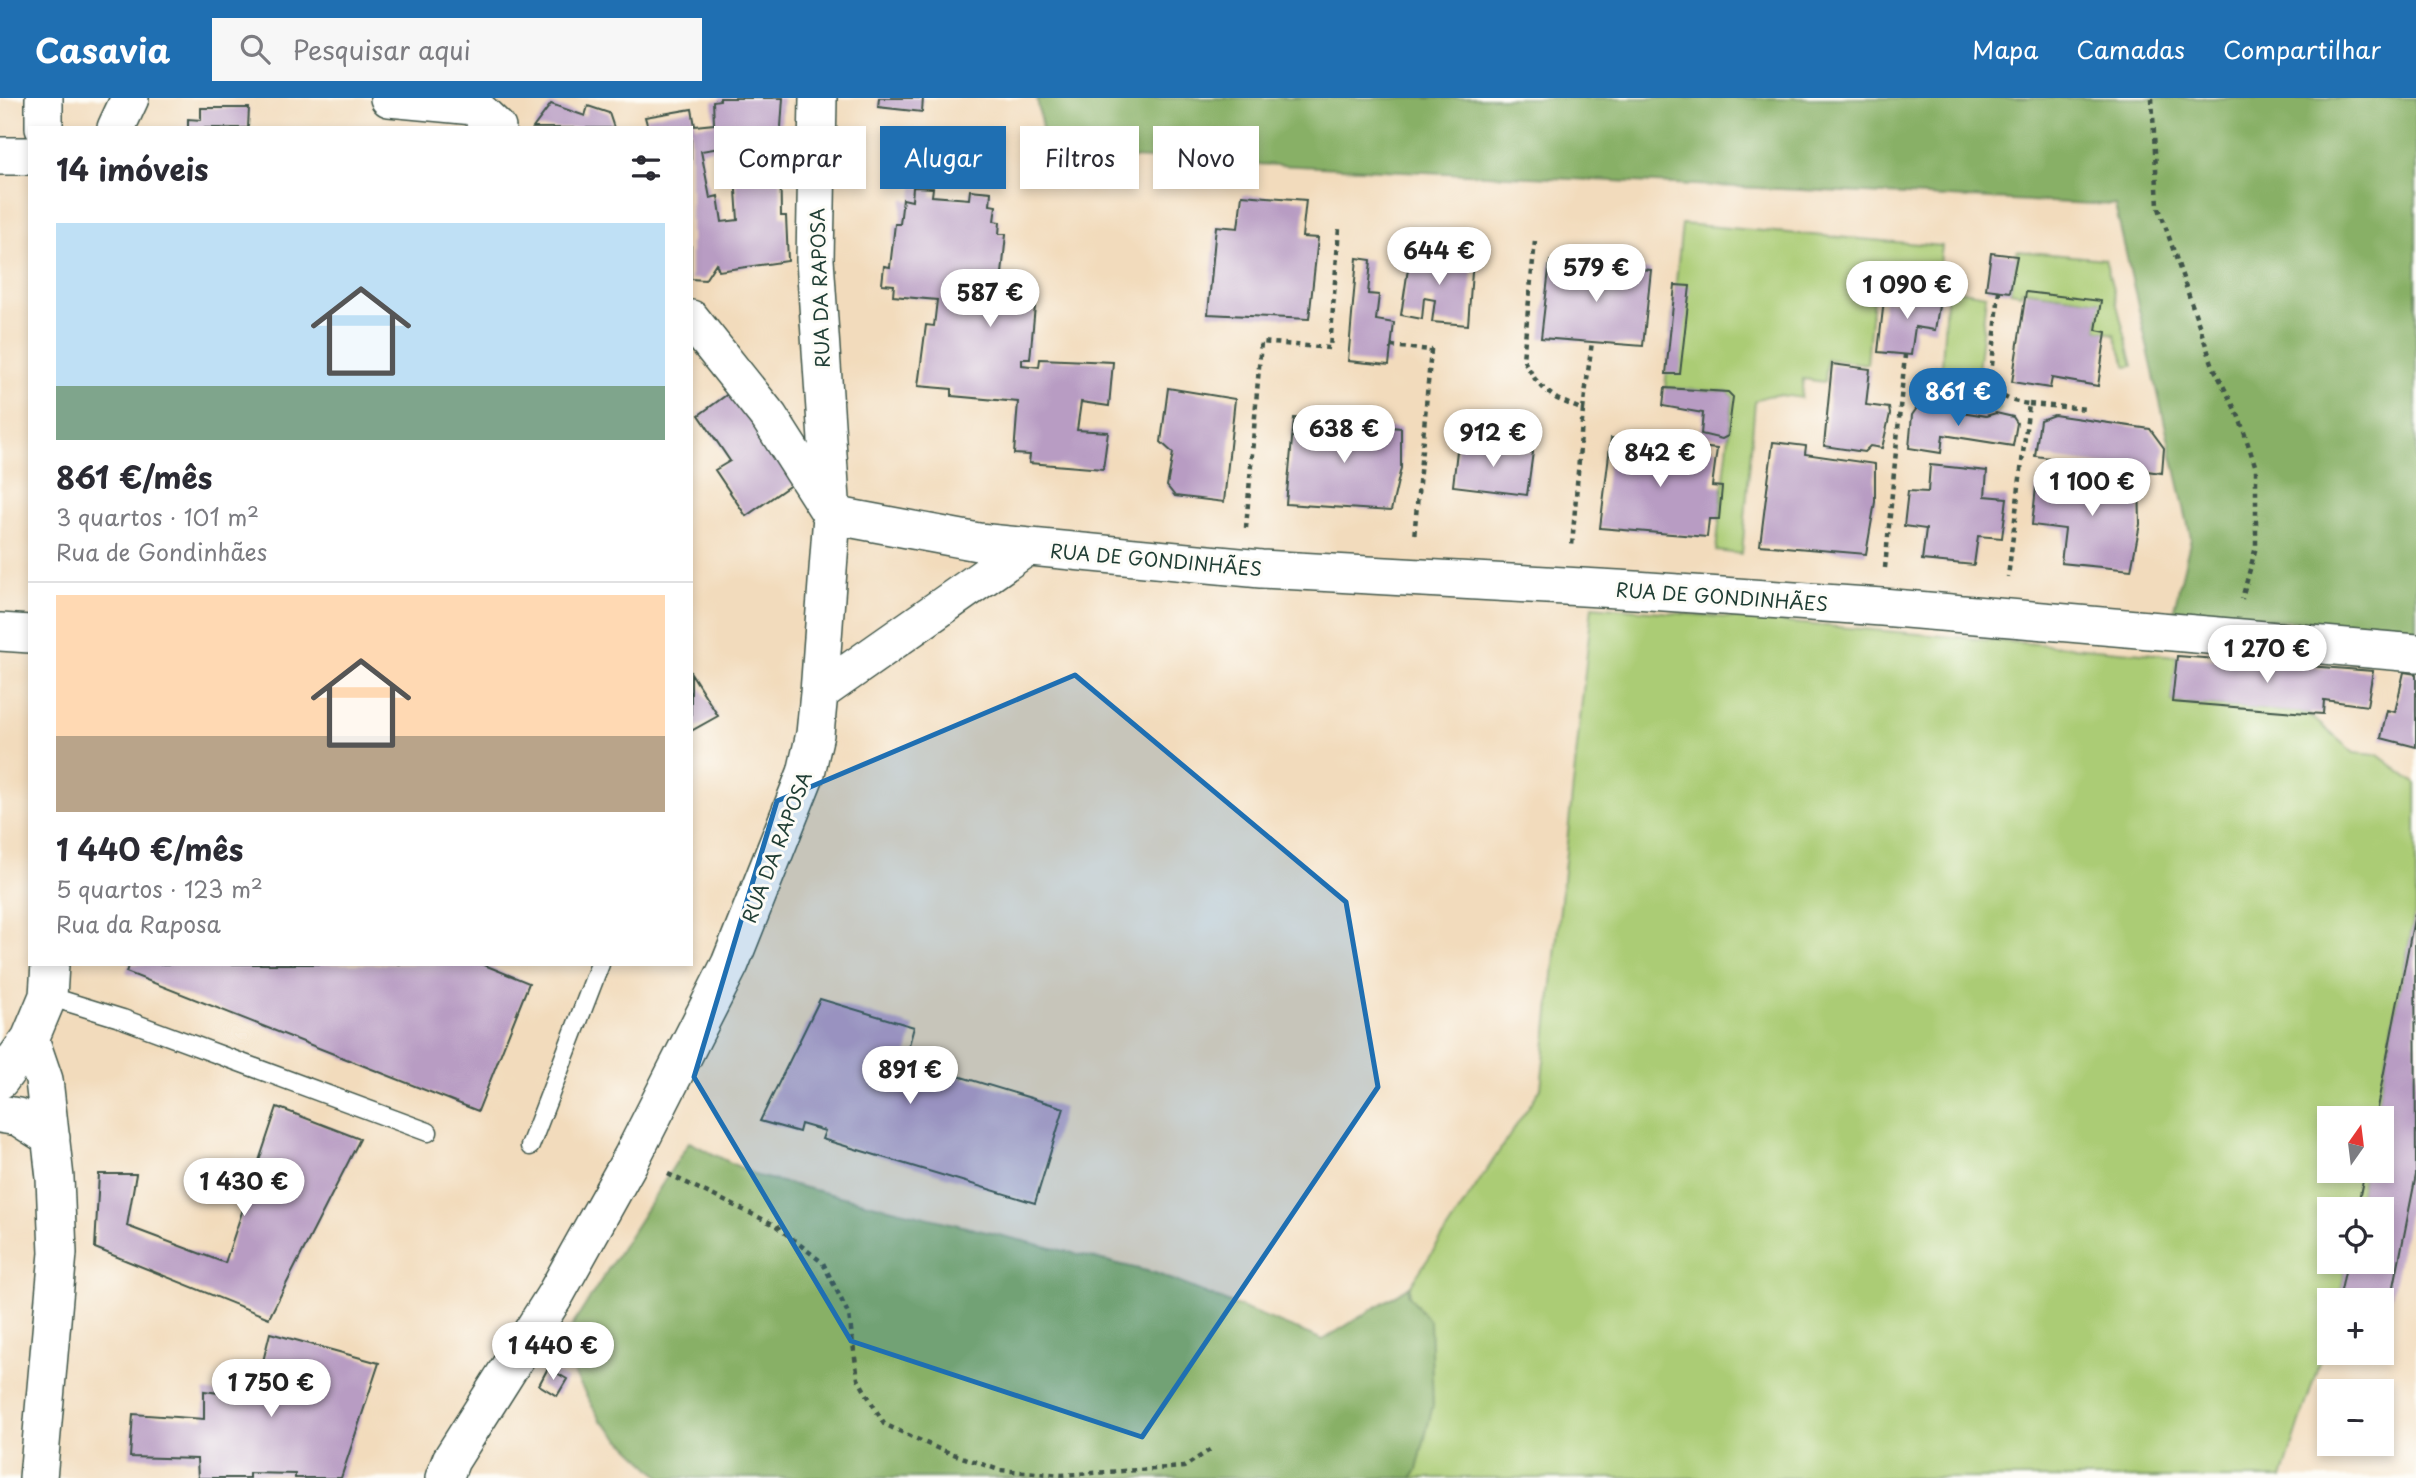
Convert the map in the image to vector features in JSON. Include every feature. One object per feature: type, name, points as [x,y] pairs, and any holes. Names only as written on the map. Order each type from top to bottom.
[{"type":"street","points":[[44,98],[44,126]]},
{"type":"street","points":[[117,126],[130,98]]},
{"type":"street","points":[[389,98],[474,106],[495,126]]},
{"type":"street","name":"RUA DA RAPOSA","points":[[444,1478],[451,1460],[554,1297],[632,1157],[730,964],[806,774],[815,734],[832,515],[815,260],[818,98]]},
{"type":"street","points":[[0,156],[28,156]]},
{"type":"street","points":[[693,322],[769,417],[832,515]]},
{"type":"street","name":"RUA DE GONDINHÃES","points":[[832,515],[978,542],[1243,568],[1882,607],[2416,653]]},
{"type":"street","name":"RUA DE GONDINHÃES","points":[[819,693],[1027,547]]},
{"type":"street","points":[[0,632],[28,634]]},
{"type":"street","points":[[0,1080],[30,1039],[49,980]]},
{"type":"street","points":[[30,1039],[44,1080],[51,1138],[58,1253],[37,1478]]},
{"type":"street","points":[[0,1114],[18,1117],[51,1138]]},
{"type":"lane","points":[[530,1146],[599,966]]},
{"type":"lane","points":[[49,980],[123,1019],[428,1132]]},
{"type":"path","points":[[2152,98],[2158,205],[2213,366],[2239,417],[2256,468],[2256,547],[2232,637]]},
{"type":"path","points":[[1243,568],[1261,342],[1330,348],[1339,228]]},
{"type":"path","points":[[1535,241],[1523,359],[1545,390],[1557,399],[1583,410]]},
{"type":"path","points":[[1999,290],[1991,376],[1993,386],[2000,396],[2010,401],[2029,404],[2087,409]]},
{"type":"path","points":[[1569,586],[1583,410],[1592,342]]},
{"type":"path","points":[[1391,345],[1431,350],[1410,577]]},
{"type":"path","points":[[1882,607],[1905,355]]},
{"type":"path","points":[[2003,616],[2029,404]]},
{"type":"path","points":[[632,1157],[775,1225],[824,1263],[849,1315],[858,1379],[884,1424],[939,1449],[999,1470],[1062,1475],[1184,1467],[1211,1450]]},
{"type":"highlighted area","points":[[1075,675],[1346,902],[1378,1087],[1142,1437],[851,1341],[694,1077],[777,801]]},
{"type":"green space","points":[[1037,98],[2416,98],[2416,630],[2173,613],[2191,538],[2115,205],[1259,164],[1259,126],[1153,126],[1153,159],[1139,158],[1139,126],[1042,126]]},
{"type":"green space","points":[[1682,224],[1942,246],[1938,280],[1908,275],[1906,289],[1874,285],[1867,364],[1827,359],[1825,382],[1803,379],[1801,398],[1772,395],[1755,401],[1742,554],[1716,551],[1733,397],[1728,392],[1665,388]]},
{"type":"green space","points":[[2017,251],[2105,259],[2133,366],[2127,367],[2114,334],[2096,330],[2100,301],[2022,290],[2021,294],[2010,292]]},
{"type":"green space","points":[[1947,283],[1957,285],[1957,290],[1986,295],[1978,372],[2001,409],[1994,413],[1967,415],[1930,406],[1932,393],[1928,390],[1929,380],[1936,365],[1942,365]]},
{"type":"green space","points":[[1592,606],[2177,656],[2172,702],[2307,713],[2354,753],[2378,755],[2416,784],[2416,908],[2377,1106],[2317,1106],[2317,1183],[2362,1183],[2360,1197],[2317,1197],[2317,1274],[2344,1274],[2342,1288],[2317,1288],[2318,1365],[2282,1478],[1385,1478],[1402,1452],[1410,1286],[1541,1088]]},
{"type":"green space","points":[[689,1142],[757,1176],[1155,1273],[1323,1340],[1410,1286],[1408,1294],[1430,1322],[1433,1405],[1417,1470],[1412,1478],[662,1478],[600,1420],[564,1355],[562,1342]]},
{"type":"building","points":[[720,98],[783,98],[781,126],[714,126],[714,149],[701,151],[710,198],[718,196],[722,222],[738,220],[736,189],[781,189],[781,216],[786,216],[788,261],[719,271],[716,263],[705,280],[693,279],[693,126],[647,126],[645,117],[692,109],[695,126],[714,124],[713,101]]},
{"type":"building","points":[[879,98],[923,98],[922,112],[878,107]]},
{"type":"building","points":[[551,104],[585,116],[588,106],[609,113],[613,126],[534,126]]},
{"type":"building","points":[[201,108],[249,108],[248,126],[188,126],[188,119],[201,120]]},
{"type":"building","points":[[913,189],[933,189],[932,196],[969,199],[970,190],[991,192],[990,205],[996,206],[994,221],[1000,222],[999,234],[1006,234],[1000,294],[992,294],[992,302],[1035,306],[1030,359],[1022,359],[1022,365],[1039,367],[1040,359],[1113,362],[1109,406],[1081,402],[1077,430],[1108,432],[1103,469],[1029,463],[1030,455],[1014,454],[1018,402],[952,396],[952,389],[918,386],[926,325],[934,326],[937,300],[893,296],[894,285],[882,284],[884,266],[890,267],[895,224],[900,224],[903,199],[912,201]]},
{"type":"building","points":[[1242,195],[1306,200],[1302,237],[1318,238],[1309,319],[1208,314],[1216,226],[1238,228]]},
{"type":"building","points":[[1411,249],[1473,259],[1468,325],[1432,322],[1435,300],[1424,298],[1422,319],[1401,315]]},
{"type":"building","points":[[1991,253],[2017,256],[2010,292],[1986,289]]},
{"type":"building","points":[[1357,258],[1371,260],[1368,294],[1379,295],[1376,320],[1394,323],[1389,365],[1348,361]]},
{"type":"building","points":[[1550,261],[1651,270],[1643,346],[1541,338]]},
{"type":"building","points":[[1675,285],[1690,286],[1680,374],[1666,374]]},
{"type":"building","points":[[1913,287],[1932,291],[1931,298],[1940,300],[1935,330],[1915,327],[1911,355],[1878,352],[1884,300],[1910,304]]},
{"type":"building","points":[[2026,292],[2101,301],[2096,330],[2106,332],[2098,386],[2052,378],[2050,388],[2012,382]]},
{"type":"building","points":[[1832,364],[1870,369],[1866,405],[1889,408],[1890,414],[1882,448],[1870,446],[1864,452],[1824,446]]},
{"type":"building","points":[[736,388],[795,482],[746,516],[715,470],[730,461],[699,415]]},
{"type":"building","points":[[1168,388],[1235,399],[1224,502],[1175,496],[1167,486],[1173,453],[1161,442]]},
{"type":"building","points":[[1665,388],[1728,392],[1733,397],[1728,436],[1722,439],[1701,434],[1703,413],[1663,406]]},
{"type":"building","points":[[1919,405],[1986,416],[1996,413],[2013,417],[2017,423],[2013,446],[1943,435],[1941,453],[1909,448],[1912,415]]},
{"type":"building","points":[[2054,415],[2150,429],[2164,448],[2162,473],[2035,456],[2040,420]]},
{"type":"building","points":[[1294,418],[1401,428],[1401,468],[1391,511],[1286,504]]},
{"type":"building","points":[[1611,438],[1717,449],[1712,486],[1722,487],[1719,519],[1709,519],[1707,537],[1600,528]]},
{"type":"building","points":[[1458,442],[1533,452],[1527,495],[1453,486]]},
{"type":"building","points":[[1773,442],[1806,446],[1805,454],[1875,464],[1875,502],[1866,554],[1760,545]]},
{"type":"building","points":[[1930,465],[1987,471],[1985,496],[2007,498],[2002,538],[1978,536],[1974,565],[1922,560],[1926,529],[1904,526],[1908,491],[1928,492]]},
{"type":"building","points":[[2059,471],[2139,480],[2140,524],[2131,570],[2061,563],[2065,529],[2032,525],[2036,487],[2057,489]]},
{"type":"building","points":[[2177,656],[2373,671],[2367,706],[2324,700],[2323,714],[2307,713],[2172,702]]},
{"type":"building","points":[[2404,672],[2416,674],[2416,747],[2381,738],[2387,710],[2395,712]]},
{"type":"building","points":[[693,676],[718,716],[693,730]]},
{"type":"building","points":[[2415,914],[2416,1175],[2394,1288],[2342,1288],[2344,1274],[2394,1274],[2394,1197],[2360,1197],[2362,1183],[2394,1183],[2394,1106],[2377,1106]]},
{"type":"building","points":[[128,966],[487,966],[529,983],[478,1111],[126,972]]},
{"type":"building","points":[[820,999],[914,1027],[905,1060],[1064,1108],[1035,1203],[822,1139],[825,1131],[801,1124],[799,1132],[760,1121]]},
{"type":"building","points":[[277,1107],[360,1139],[269,1318],[95,1248],[99,1174],[136,1174],[127,1226],[225,1263]]},
{"type":"building","points":[[270,1333],[379,1363],[341,1478],[295,1478],[295,1474],[249,1473],[249,1478],[198,1478],[197,1459],[130,1457],[133,1414],[204,1419],[204,1391],[254,1398]]},
{"type":"building","points":[[548,1368],[567,1379],[557,1396],[539,1385]]}]
